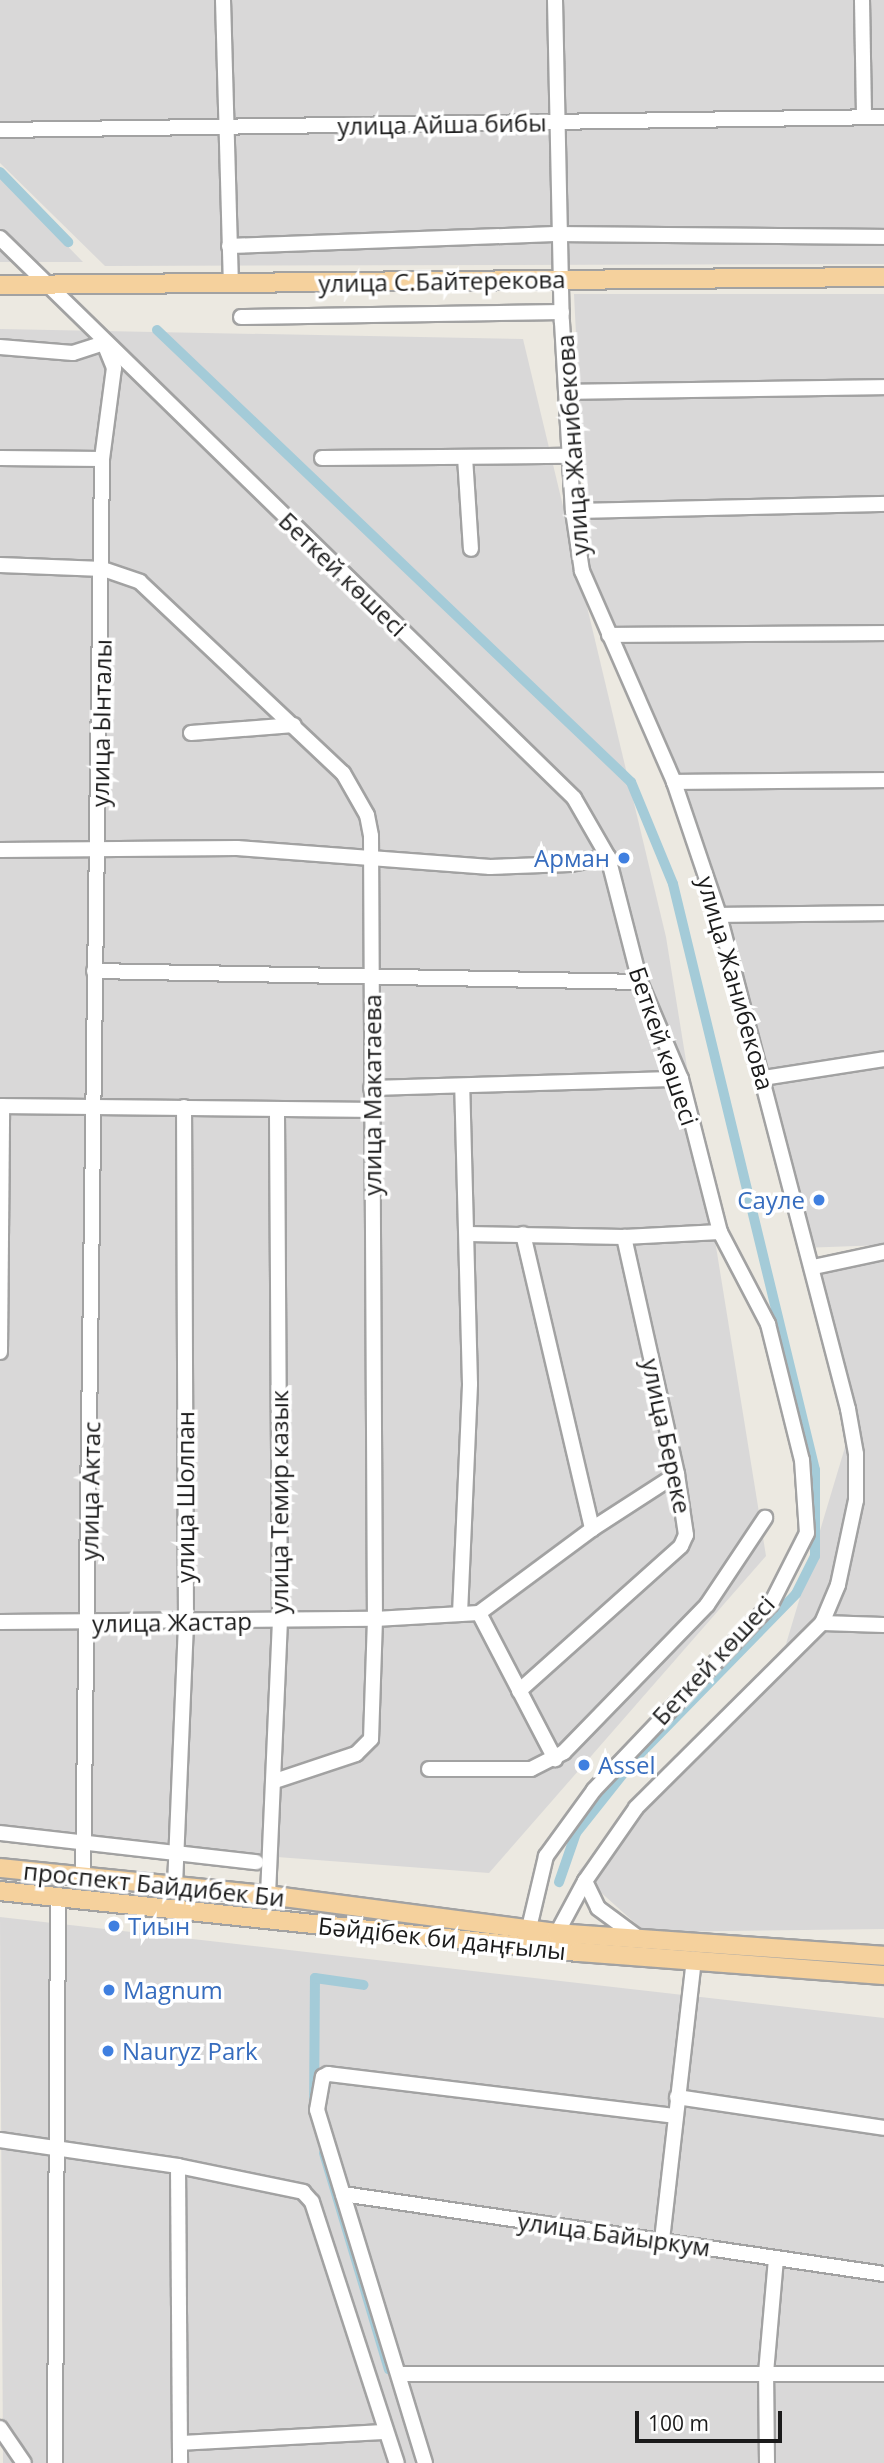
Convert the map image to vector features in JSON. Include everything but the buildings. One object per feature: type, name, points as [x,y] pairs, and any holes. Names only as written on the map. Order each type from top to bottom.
[{"type":"main road","name":"улица С.Байтерекова","points":[[0,285],[884,277]]},
{"type":"main road","name":"проспект Байдибек Би","points":[[0,1868],[268,1895],[557,1933]]},
{"type":"main road","name":"Бәйдібек би даңғылы","points":[[0,1891],[578,1952],[884,1975]]},
{"type":"main road","name":"Бәйдібек би даңғылы","points":[[557,1933],[879,1954]]},
{"type":"street","points":[[223,0],[224,128],[231,284]]},
{"type":"street","name":"улица Жанибекова","points":[[555,0],[562,312],[573,511],[582,571],[674,782],[719,915],[814,1267],[856,1454],[856,1500],[850,1542],[838,1585],[822,1623],[636,1808],[585,1881],[557,1933]]},
{"type":"street","points":[[862,0],[864,117]]},
{"type":"street","name":"улица Айша бибы","points":[[0,130],[884,117]]},
{"type":"street","points":[[229,246],[561,234],[884,237]]},
{"type":"street","points":[[0,347],[73,352],[104,343],[52,285],[2,242]]},
{"type":"street","points":[[241,317],[562,312]]},
{"type":"street","name":"улица Ынталы","points":[[94,1105],[94,971],[100,848],[102,459],[114,368],[104,343]]},
{"type":"street","name":"Беткей көшесі","points":[[104,343],[574,798],[608,857],[640,982],[681,1079],[720,1232],[768,1324],[802,1460],[807,1533],[771,1604],[594,1790],[546,1856],[529,1928]]},
{"type":"street","points":[[566,392],[884,387]]},
{"type":"street","points":[[322,458],[570,456]]},
{"type":"street","points":[[465,457],[471,549]]},
{"type":"street","points":[[0,458],[102,459]]},
{"type":"street","points":[[573,511],[884,504]]},
{"type":"street","name":"улица Макатаева","points":[[0,565],[103,569],[140,582],[294,724],[359,795],[371,836],[375,1619],[370,1739],[366,1748],[275,1781]]},
{"type":"street","points":[[609,635],[884,633]]},
{"type":"street","points":[[191,733],[294,724]]},
{"type":"street","points":[[674,782],[884,780]]},
{"type":"street","points":[[0,850],[237,848],[371,862],[538,867],[608,857]]},
{"type":"street","points":[[719,915],[884,913]]},
{"type":"street","points":[[94,971],[640,982]]},
{"type":"street","points":[[763,1078],[884,1059]]},
{"type":"street","points":[[371,1087],[462,1088],[681,1079]]},
{"type":"street","points":[[460,1614],[470,1384],[462,1088]]},
{"type":"street","name":"улица Актас","points":[[83,1877],[94,1105]]},
{"type":"street","points":[[0,1352],[1,1106],[372,1110]]},
{"type":"street","name":"улица Шолпан","points":[[175,1886],[180,1853],[186,1622],[184,1107]]},
{"type":"street","name":"улица Темир казык","points":[[268,1895],[280,1620],[277,1109]]},
{"type":"street","points":[[468,1234],[624,1237],[720,1232]]},
{"type":"street","points":[[523,1234],[592,1529]]},
{"type":"street","name":"улица Береке","points":[[519,1691],[681,1546],[686,1535],[677,1474],[624,1237]]},
{"type":"street","points":[[814,1267],[884,1252]]},
{"type":"street","points":[[555,1759],[479,1613],[592,1529],[677,1474]]},
{"type":"street","points":[[429,1769],[515,1771],[555,1759],[707,1605],[765,1518]]},
{"type":"street","name":"улица Жастар","points":[[0,1622],[375,1619],[479,1613]]},
{"type":"street","points":[[822,1623],[884,1625]]},
{"type":"street","points":[[0,1833],[256,1861]]},
{"type":"street","points":[[585,1881],[597,1908],[641,1940]]},
{"type":"street","points":[[55,2463],[59,2149],[58,1897]]},
{"type":"street","points":[[662,2240],[694,1959]]},
{"type":"street","points":[[425,2463],[400,2374],[317,2110],[320,2082],[328,2074],[675,2116]]},
{"type":"street","points":[[677,2097],[884,2128]]},
{"type":"street","points":[[0,2140],[178,2166],[291,2188],[312,2202],[397,2463]]},
{"type":"street","points":[[178,2166],[180,2463]]},
{"type":"street","name":"улица Байыркум","points":[[343,2194],[884,2274]]},
{"type":"street","points":[[767,2463],[766,2374],[776,2258]]},
{"type":"street","points":[[400,2374],[884,2374]]},
{"type":"street","points":[[0,2428],[24,2463]]},
{"type":"street","points":[[180,2443],[386,2432]]},
{"type":"shaded area","points":[[0,0],[884,0],[884,264],[105,266],[0,163]]},
{"type":"shaded area","points":[[0,177],[83,262],[0,262]]},
{"type":"shaded area","points":[[574,294],[884,294],[884,1245],[801,1248],[670,783],[588,578]]},
{"type":"shaded area","points":[[0,329],[523,339],[666,937],[766,1556],[489,1873],[0,1836]]},
{"type":"shaded area","points":[[884,1252],[884,1929],[645,1932],[578,1872],[786,1644],[846,1444],[807,1259]]},
{"type":"shaded area","points":[[0,1917],[884,2018],[884,2463],[3,2463]]},
{"type":"waterway","points":[[0,172],[68,242]]},
{"type":"waterway","points":[[157,330],[631,782],[673,884],[815,1470],[815,1556],[796,1594],[634,1760],[576,1833],[559,1882]]},
{"type":"waterway","points":[[314,2114],[315,1978],[364,1985]]},
{"type":"waterway","points":[[324,2153],[389,2369]]},
{"type":"place","name":"Арман","points":[[624,858]]},
{"type":"place","name":"Сауле","points":[[819,1200]]},
{"type":"place","name":"Assel","points":[[584,1765]]},
{"type":"place","name":"Тиын","points":[[114,1926]]},
{"type":"place","name":"Magnum","points":[[109,1990]]},
{"type":"place","name":"Nauryz Park","points":[[108,2051]]}]
